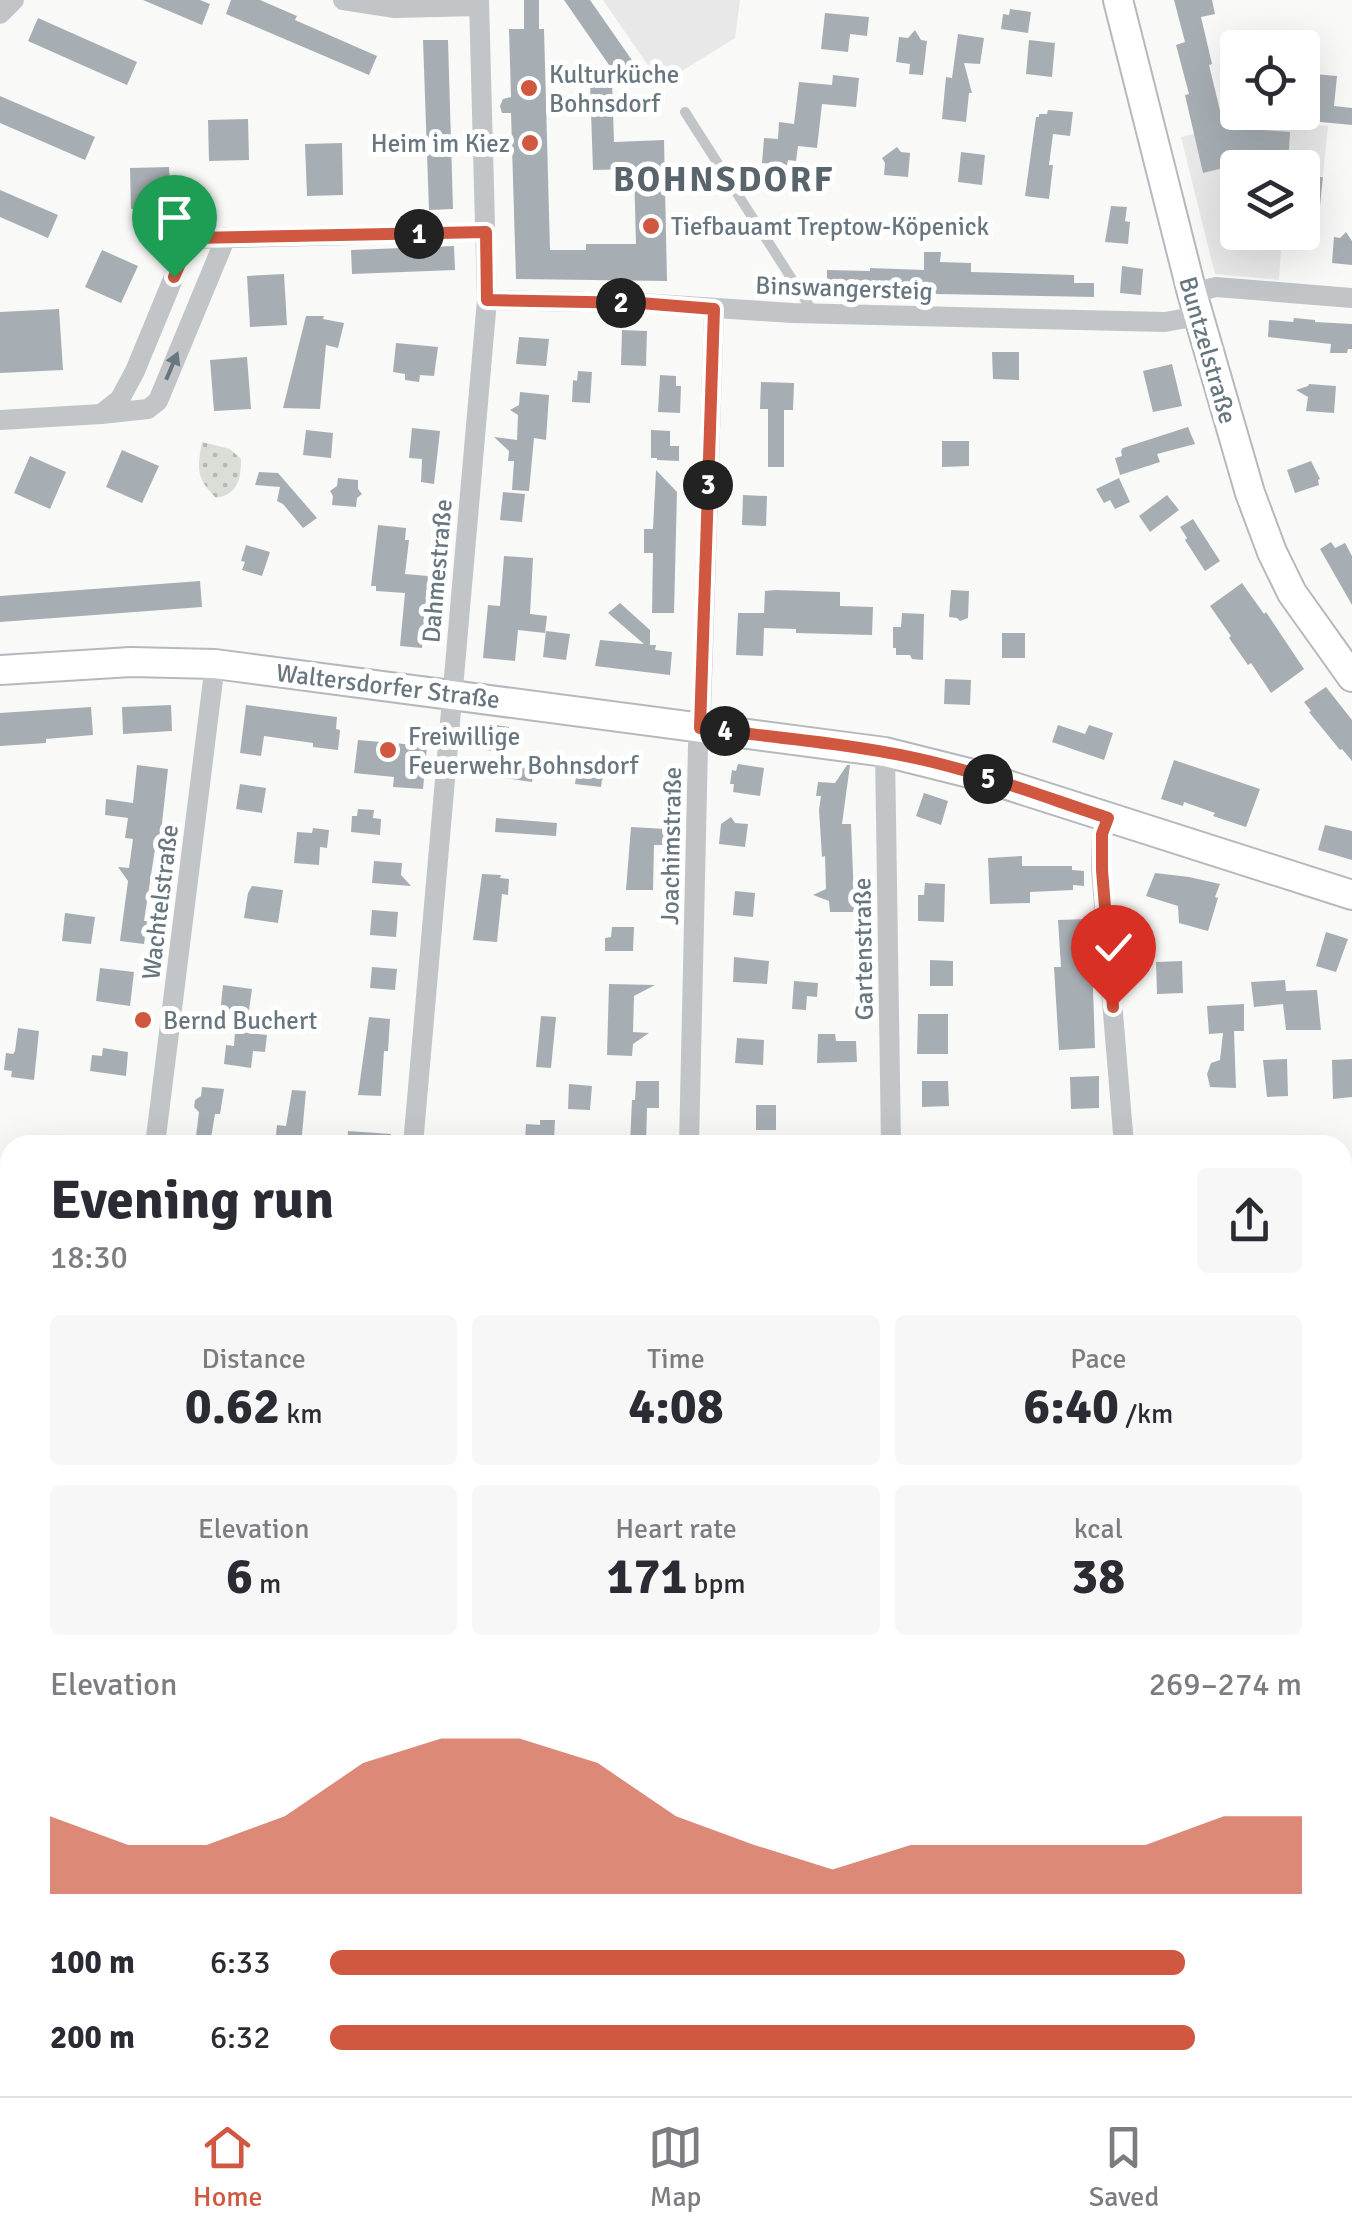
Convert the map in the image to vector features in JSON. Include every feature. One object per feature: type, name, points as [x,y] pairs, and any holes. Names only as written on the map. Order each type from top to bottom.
[{"type":"street","points":[[0,14],[14,0]]},
{"type":"street","points":[[343,0],[396,8],[479,3]]},
{"type":"street","name":"Buntzelstraße","points":[[1118,0],[1241,468],[1272,552],[1292,593],[1352,677]]},
{"type":"street","name":"Dahmestraße","points":[[414,1135],[487,300],[479,3]]},
{"type":"street","points":[[101,414],[120,400],[194,238],[352,235]]},
{"type":"street","points":[[0,420],[148,409],[158,400],[226,237]]},
{"type":"street","name":"Binswangersteig","points":[[487,300],[1164,322],[1216,287],[1352,298]]},
{"type":"street","name":"Joachimstraße","points":[[690,1135],[714,309]]},
{"type":"street","name":"Waltersdorfer Straße","points":[[0,670],[132,662],[215,664],[886,752],[949,766],[1352,896]]},
{"type":"street","name":"Wachtelstraße","points":[[155,1135],[215,664]]},
{"type":"street","name":"Gartenstraße","points":[[886,752],[891,1135]]},
{"type":"street","points":[[1108,818],[1102,834],[1102,870],[1123,1135]]},
{"type":"lane","points":[[685,112],[813,313]]},
{"type":"lane","points":[[352,235],[486,232]]},
{"type":"shaded area","points":[[603,0],[740,0],[735,38],[661,84]]},
{"type":"shaded area","points":[[1320,125],[1328,126],[1323,176],[1320,150],[1220,150],[1220,250],[1281,250],[1279,280],[1215,274],[1181,137],[1220,127],[1320,130]]},
{"type":"shaded area","points":[[202,442],[230,449],[241,459],[237,484],[223,496],[216,498],[201,479]]},
{"type":"building","points":[[143,0],[200,0],[210,4],[202,25]]},
{"type":"building","points":[[231,0],[260,0],[377,56],[369,75],[226,14]]},
{"type":"building","points":[[524,0],[539,0],[539,29],[544,29],[550,250],[586,250],[586,244],[636,244],[634,169],[593,170],[590,83],[612,81],[614,142],[664,140],[667,281],[516,279],[511,113],[502,113],[500,106],[503,99],[511,97],[509,29],[524,29]]},
{"type":"building","points":[[564,0],[590,0],[636,66],[618,78]]},
{"type":"building","points":[[1174,0],[1212,0],[1215,14],[1201,17],[1220,110],[1220,130],[1290,132],[1289,150],[1220,150],[1220,169],[1203,173],[1176,45],[1185,42]]},
{"type":"building","points":[[1010,9],[1031,12],[1028,33],[1001,29],[1003,14],[1009,15]]},
{"type":"building","points":[[825,13],[869,17],[867,36],[850,34],[848,52],[821,49]]},
{"type":"building","points":[[38,18],[137,62],[127,85],[28,41]]},
{"type":"building","points":[[915,30],[921,40],[927,41],[923,75],[909,74],[910,64],[896,62],[899,37],[908,38]]},
{"type":"building","points":[[958,34],[984,38],[980,64],[964,63],[972,93],[966,122],[942,119],[946,77],[952,78]]},
{"type":"building","points":[[423,40],[448,40],[453,209],[429,210]]},
{"type":"building","points":[[1029,40],[1055,43],[1052,77],[1026,74]]},
{"type":"building","points":[[833,75],[859,78],[856,107],[822,104],[817,148],[798,146],[796,161],[788,160],[787,165],[762,163],[764,138],[778,139],[779,122],[794,124],[799,82],[832,85]]},
{"type":"building","points":[[1320,75],[1337,76],[1334,106],[1352,108],[1352,125],[1320,122]]},
{"type":"building","points":[[0,96],[95,137],[85,160],[0,123]]},
{"type":"building","points":[[1048,110],[1073,112],[1070,136],[1053,134],[1049,199],[1025,196],[1036,117]]},
{"type":"building","points":[[248,119],[249,160],[209,161],[208,120]]},
{"type":"building","points":[[342,143],[343,195],[307,196],[305,144]]},
{"type":"building","points":[[897,147],[910,153],[908,177],[884,175],[882,158]]},
{"type":"building","points":[[961,152],[985,155],[982,185],[958,182]]},
{"type":"building","points":[[169,167],[171,207],[131,209],[130,168]]},
{"type":"building","points":[[0,190],[58,215],[48,238],[0,217]]},
{"type":"building","points":[[1111,206],[1127,207],[1128,244],[1105,242]]},
{"type":"building","points":[[1346,232],[1352,241],[1352,265],[1332,263],[1334,237],[1340,238]]},
{"type":"building","points":[[454,246],[455,270],[352,274],[351,250]]},
{"type":"building","points":[[102,250],[138,266],[121,303],[85,287]]},
{"type":"building","points":[[924,252],[941,252],[940,262],[971,263],[971,272],[1074,275],[1074,283],[1094,283],[1094,297],[827,292],[827,270],[924,270]]},
{"type":"building","points":[[1122,266],[1143,269],[1141,295],[1120,293]]},
{"type":"building","points":[[284,274],[287,325],[250,327],[247,276]]},
{"type":"building","points":[[59,309],[63,370],[0,373],[0,312]]},
{"type":"building","points":[[306,316],[324,316],[323,319],[344,323],[338,348],[326,345],[320,409],[283,408]]},
{"type":"building","points":[[1294,318],[1352,324],[1352,349],[1347,353],[1330,353],[1331,344],[1268,337],[1269,320],[1293,322]]},
{"type":"building","points":[[622,330],[647,331],[646,366],[621,365]]},
{"type":"building","points":[[519,337],[549,339],[546,366],[516,364]]},
{"type":"building","points":[[396,343],[438,347],[434,376],[420,375],[419,382],[405,380],[405,374],[393,372]]},
{"type":"building","points":[[992,352],[1019,352],[1019,380],[993,379]]},
{"type":"building","points":[[247,357],[251,409],[214,411],[210,360]]},
{"type":"building","points":[[1172,364],[1182,406],[1153,412],[1143,371]]},
{"type":"building","points":[[578,371],[592,372],[590,403],[572,402],[573,380],[577,381]]},
{"type":"building","points":[[660,375],[676,376],[676,386],[681,386],[680,413],[658,412]]},
{"type":"building","points":[[761,382],[794,383],[793,410],[784,410],[784,467],[768,467],[768,409],[760,409]]},
{"type":"building","points":[[1309,384],[1336,386],[1334,413],[1306,411],[1308,397],[1296,390]]},
{"type":"building","points":[[520,392],[549,395],[546,440],[534,438],[529,491],[512,490],[514,461],[508,461],[509,451],[494,437],[517,440],[518,415],[510,410],[519,405]]},
{"type":"building","points":[[1188,427],[1195,444],[1157,454],[1160,462],[1120,475],[1115,458],[1122,456],[1123,448]]},
{"type":"building","points":[[412,428],[440,431],[434,484],[421,482],[422,459],[409,458]]},
{"type":"building","points":[[306,430],[333,433],[331,458],[303,455]]},
{"type":"building","points":[[651,430],[670,431],[670,446],[679,446],[679,461],[651,458]]},
{"type":"building","points":[[942,441],[969,441],[969,466],[942,467]]},
{"type":"building","points":[[122,450],[159,466],[142,503],[106,487]]},
{"type":"building","points":[[30,456],[66,472],[50,509],[14,493]]},
{"type":"building","points":[[1311,461],[1319,485],[1295,493],[1287,470]]},
{"type":"building","points":[[656,470],[677,492],[674,613],[652,613],[653,553],[644,553],[644,529],[653,529]]},
{"type":"building","points":[[259,472],[278,473],[317,518],[303,528],[277,501],[280,487],[255,485]]},
{"type":"building","points":[[338,478],[358,480],[362,494],[356,507],[332,505],[330,491],[337,486]]},
{"type":"building","points":[[1119,478],[1130,502],[1115,509],[1110,500],[1104,503],[1096,489]]},
{"type":"building","points":[[503,492],[525,494],[522,522],[500,520]]},
{"type":"building","points":[[743,495],[767,496],[766,526],[742,525]]},
{"type":"building","points":[[1167,495],[1179,510],[1150,532],[1139,516]]},
{"type":"building","points":[[1193,519],[1220,561],[1205,571],[1180,527]]},
{"type":"building","points":[[378,525],[406,528],[405,540],[409,540],[405,574],[428,576],[422,648],[400,646],[405,593],[376,591],[376,586],[371,586]]},
{"type":"building","points":[[1331,542],[1335,548],[1345,543],[1352,556],[1352,605],[1320,549]]},
{"type":"building","points":[[246,545],[270,552],[262,576],[242,570]]},
{"type":"building","points":[[504,556],[533,558],[530,614],[547,616],[545,633],[518,630],[515,661],[483,658],[488,605],[500,606]]},
{"type":"building","points":[[200,581],[202,607],[0,622],[0,596]]},
{"type":"building","points":[[1242,583],[1304,669],[1271,693],[1210,606]]},
{"type":"building","points":[[951,590],[969,591],[968,618],[960,621],[949,617]]},
{"type":"building","points":[[765,591],[840,592],[840,606],[873,607],[872,635],[764,628],[763,656],[736,655],[738,613],[764,613]]},
{"type":"building","points":[[620,603],[650,630],[650,645],[656,645],[655,650],[672,652],[670,675],[595,666],[600,640],[644,644],[608,613]]},
{"type":"building","points":[[902,613],[924,614],[923,660],[896,655],[893,627],[901,627]]},
{"type":"building","points":[[546,631],[570,634],[566,660],[543,657]]},
{"type":"building","points":[[1002,633],[1025,633],[1025,658],[1002,658]]},
{"type":"building","points":[[945,679],[971,680],[970,705],[944,704]]},
{"type":"building","points":[[1326,687],[1352,720],[1352,761],[1304,702]]},
{"type":"building","points":[[171,705],[172,731],[123,734],[122,707]]},
{"type":"building","points":[[246,705],[337,717],[338,750],[264,736],[261,756],[240,753]]},
{"type":"building","points":[[91,707],[93,735],[0,746],[0,713]]},
{"type":"building","points":[[482,723],[509,727],[507,753],[479,749]]},
{"type":"building","points":[[1058,725],[1085,734],[1089,725],[1113,733],[1104,760],[1052,742]]},
{"type":"building","points":[[358,740],[427,746],[423,789],[393,787],[394,777],[354,773]]},
{"type":"building","points":[[506,757],[535,760],[532,782],[504,778]]},
{"type":"building","points":[[579,758],[604,761],[601,787],[575,784]]},
{"type":"building","points":[[1174,760],[1260,789],[1246,827],[1184,802],[1183,806],[1161,799]]},
{"type":"building","points":[[738,764],[764,768],[760,796],[733,792],[732,770],[736,771]]},
{"type":"building","points":[[137,765],[168,769],[159,850],[155,849],[144,921],[144,944],[120,941],[128,881],[118,867],[129,868],[133,839],[125,838],[128,818],[105,815],[106,799],[133,803]]},
{"type":"building","points":[[847,765],[842,824],[851,824],[852,899],[856,912],[830,912],[829,901],[813,895],[826,889],[821,796],[816,796],[818,782],[835,783]]},
{"type":"building","points":[[240,784],[266,788],[262,813],[236,809]]},
{"type":"building","points":[[924,793],[948,801],[941,825],[916,816]]},
{"type":"building","points":[[358,809],[374,810],[373,818],[381,819],[380,835],[351,832],[352,816],[357,816]]},
{"type":"building","points":[[731,817],[735,823],[748,824],[745,847],[719,844],[721,824]]},
{"type":"building","points":[[496,818],[557,823],[556,836],[495,832]]},
{"type":"building","points":[[1325,825],[1352,831],[1352,860],[1318,850]]},
{"type":"building","points":[[631,827],[666,829],[665,845],[654,845],[653,890],[626,890]]},
{"type":"building","points":[[313,828],[329,830],[327,848],[320,847],[319,865],[294,863],[297,832],[312,833]]},
{"type":"building","points":[[1022,856],[1022,866],[1072,866],[1072,870],[1084,871],[1084,886],[1030,892],[1030,903],[990,904],[988,858]]},
{"type":"building","points":[[374,861],[402,863],[401,875],[411,886],[372,883]]},
{"type":"building","points":[[1155,873],[1220,884],[1208,931],[1179,923],[1178,906],[1146,896]]},
{"type":"building","points":[[482,874],[509,879],[508,895],[502,894],[497,942],[473,940]]},
{"type":"building","points":[[925,883],[945,884],[944,922],[918,921],[918,895],[924,895]]},
{"type":"building","points":[[252,886],[283,890],[278,923],[244,918]]},
{"type":"building","points":[[735,891],[755,893],[753,917],[733,915]]},
{"type":"building","points":[[372,910],[398,912],[396,937],[370,935]]},
{"type":"building","points":[[65,913],[95,917],[91,944],[62,941]]},
{"type":"building","points":[[1088,919],[1095,1048],[1059,1050],[1054,967],[1061,967],[1058,920]]},
{"type":"building","points":[[612,927],[634,927],[633,951],[605,951],[605,938],[611,937]]},
{"type":"building","points":[[1326,932],[1348,939],[1336,972],[1316,966]]},
{"type":"building","points":[[734,957],[769,961],[767,984],[733,982]]},
{"type":"building","points":[[930,960],[953,961],[953,986],[930,986]]},
{"type":"building","points":[[1182,961],[1183,993],[1157,994],[1156,962]]},
{"type":"building","points":[[372,967],[397,969],[395,990],[370,988]]},
{"type":"building","points":[[100,968],[134,972],[130,1006],[96,1001]]},
{"type":"building","points":[[1285,980],[1286,991],[1317,990],[1321,1030],[1286,1030],[1283,1004],[1254,1007],[1251,982]]},
{"type":"building","points":[[794,981],[818,983],[817,997],[807,996],[806,1010],[792,1009]]},
{"type":"building","points":[[609,984],[655,985],[634,996],[633,1032],[649,1033],[633,1044],[632,1056],[607,1055]]},
{"type":"building","points":[[223,985],[252,989],[248,1017],[220,1014]]},
{"type":"building","points":[[1244,1004],[1244,1031],[1234,1031],[1236,1088],[1210,1087],[1207,1074],[1211,1063],[1220,1060],[1223,1033],[1209,1034],[1207,1006]]},
{"type":"building","points":[[918,1014],[948,1014],[948,1054],[917,1054]]},
{"type":"building","points":[[541,1016],[556,1017],[551,1068],[536,1067]]},
{"type":"building","points":[[369,1017],[390,1019],[381,1096],[358,1095]]},
{"type":"building","points":[[18,1028],[39,1031],[34,1080],[11,1077],[12,1071],[4,1070],[6,1053],[15,1051]]},
{"type":"building","points":[[235,1031],[267,1035],[265,1052],[253,1051],[251,1068],[224,1064],[226,1045],[234,1046]]},
{"type":"building","points":[[818,1034],[835,1034],[836,1041],[856,1041],[857,1062],[817,1063]]},
{"type":"building","points":[[737,1038],[764,1040],[763,1065],[735,1063]]},
{"type":"building","points":[[103,1048],[128,1052],[126,1076],[90,1071],[92,1055],[102,1056]]},
{"type":"building","points":[[1287,1059],[1288,1096],[1267,1097],[1263,1060]]},
{"type":"building","points":[[1352,1059],[1352,1097],[1333,1099],[1332,1060]]},
{"type":"building","points":[[1099,1076],[1099,1108],[1071,1109],[1070,1077]]},
{"type":"building","points":[[636,1081],[659,1081],[659,1108],[647,1108],[646,1135],[630,1135]]},
{"type":"building","points":[[922,1081],[948,1081],[949,1106],[922,1107]]},
{"type":"building","points":[[569,1084],[592,1086],[590,1110],[568,1109]]},
{"type":"building","points":[[202,1087],[224,1089],[212,1135],[196,1135],[199,1112],[194,1107]]},
{"type":"building","points":[[292,1090],[306,1091],[302,1135],[276,1135],[277,1125],[286,1126]]},
{"type":"building","points":[[756,1105],[776,1105],[776,1130],[756,1130]]},
{"type":"building","points":[[540,1120],[555,1120],[554,1135],[525,1135],[526,1124],[540,1125]]},
{"type":"building","points":[[348,1131],[391,1134],[391,1135],[348,1135]]},
{"type":"place","name":"Kulturküche Bohnsdorf","points":[[529,88]]},
{"type":"place","name":"Heim im Kiez","points":[[530,143]]},
{"type":"place","name":"Tiefbauamt Treptow-Köpenick","points":[[651,226]]},
{"type":"place","name":"Freiwillige Feuerwehr Bohnsdorf","points":[[388,750]]},
{"type":"place","name":"Bernd Buchert","points":[[143,1020]]},
{"type":"district","name":"BOHNSDORF","points":[[724,179]]},
{"type":"route","points":[[174,277],[194,238],[486,232],[487,300],[640,303],[714,309],[700,728],[918,759],[1108,818],[1102,834],[1102,870],[1113,1007]]}]
